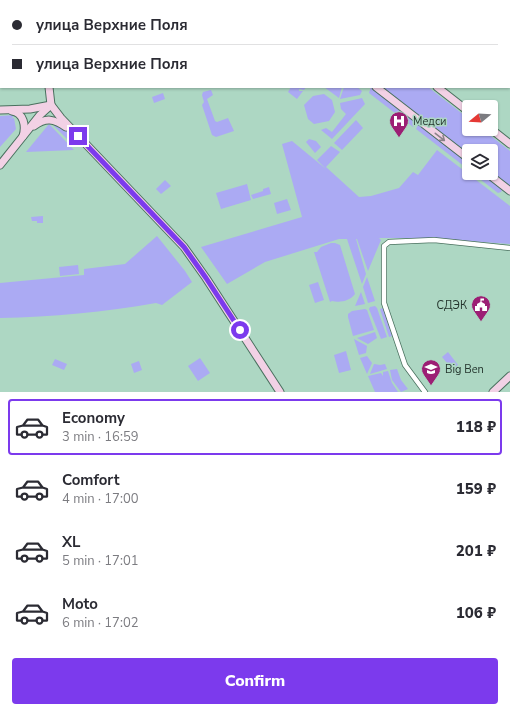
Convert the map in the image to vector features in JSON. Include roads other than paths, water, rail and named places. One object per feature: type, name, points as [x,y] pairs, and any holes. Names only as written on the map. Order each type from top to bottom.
[{"type":"main road","points":[[49,88],[51,105],[61,118],[184,247],[206,278],[280,392]]},
{"type":"main road","points":[[377,88],[462,154]]},
{"type":"main road","points":[[440,88],[462,106]]},
{"type":"main road","points":[[1,110],[51,105]]},
{"type":"main road","points":[[0,165],[40,114],[51,105]]},
{"type":"main road","points":[[1,110],[15,112],[21,116],[25,133]]},
{"type":"main road","points":[[25,133],[42,120],[50,120],[62,125],[78,136]]},
{"type":"main road","points":[[498,135],[510,144]]},
{"type":"main road","points":[[496,180],[510,191]]},
{"type":"main road","points":[[493,392],[510,376]]},
{"type":"street","points":[[425,392],[405,365],[384,303],[384,246],[388,242],[434,240],[510,248]]},
{"type":"place","name":"Медси","points":[[399,138]]},
{"type":"place","name":"СДЭК","points":[[481,322]]},
{"type":"place","name":"Big Ben","points":[[431,386]]}]
